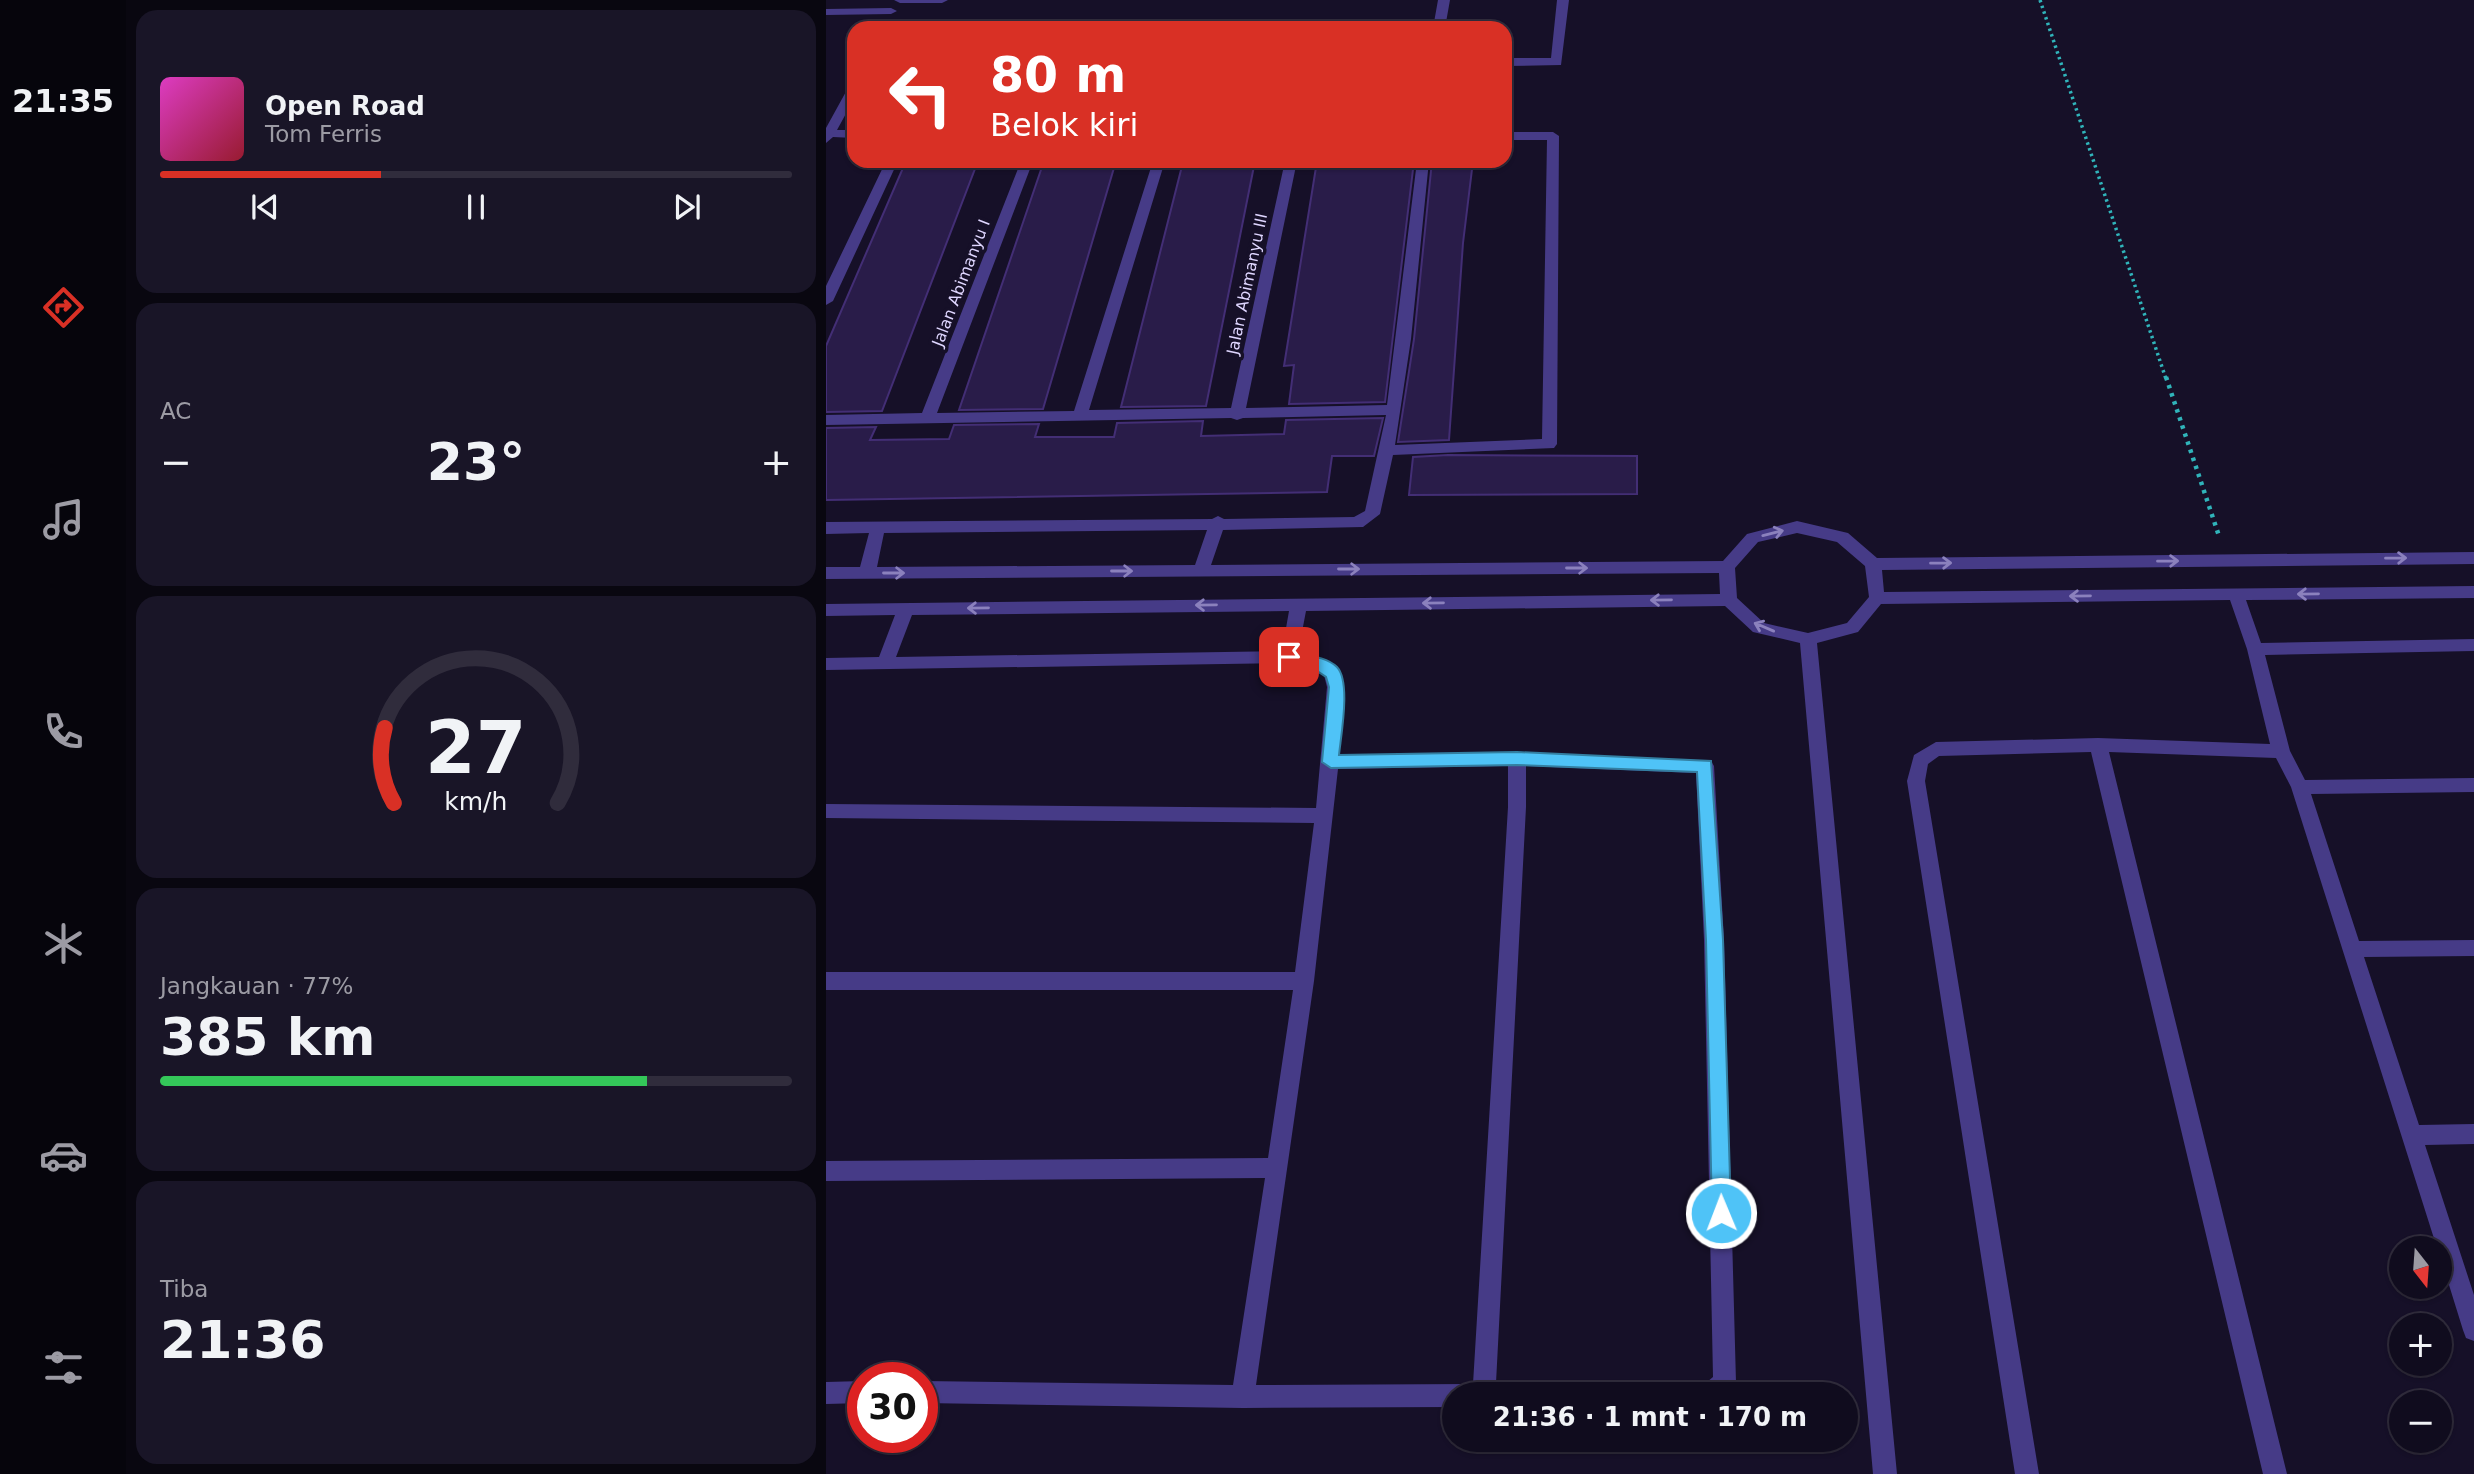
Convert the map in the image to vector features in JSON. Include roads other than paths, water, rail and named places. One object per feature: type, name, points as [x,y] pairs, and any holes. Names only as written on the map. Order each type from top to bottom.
[{"type":"street","points":[[887,21],[900,0],[942,0]]},
{"type":"street","points":[[1440,21],[1444,0]]},
{"type":"street","points":[[1512,62],[1557,62],[1563,0]]},
{"type":"street","points":[[826,12],[891,11]]},
{"type":"street","points":[[847,100],[828,131],[847,133]]},
{"type":"street","points":[[1387,450],[1549,444],[1553,136],[1512,136]]},
{"type":"street","points":[[826,301],[889,168]]},
{"type":"street","name":"Jalan Abimanyu I","points":[[928,417],[1024,168]]},
{"type":"street","points":[[1080,416],[1157,168]]},
{"type":"street","name":"Jalan Abimanyu III","points":[[1237,415],[1290,168]]},
{"type":"street","points":[[826,528],[1218,522],[1357,523],[1366,520],[1372,514],[1394,410],[1422,168]]},
{"type":"street","points":[[826,420],[1237,415],[1394,410]]},
{"type":"street","points":[[1200,570],[1218,522]]},
{"type":"street","points":[[867,573],[878,527]]},
{"type":"street","points":[[1873,564],[1877,598],[1852,628],[1808,639],[1759,628],[1729,600],[1727,567],[1753,538],[1797,527],[1842,537],[1873,564],[2474,558]]},
{"type":"street","points":[[826,573],[1727,567]]},
{"type":"street","points":[[1877,598],[2474,592]]},
{"type":"street","points":[[2236,594],[2255,649],[2281,751],[2300,787],[2474,1330]]},
{"type":"street","points":[[826,610],[1729,600]]},
{"type":"street","points":[[1289,657],[1299,604]]},
{"type":"street","points":[[885,663],[906,609]]},
{"type":"street","points":[[1808,639],[1885,1474]]},
{"type":"street","points":[[2255,649],[2474,645]]},
{"type":"street","points":[[826,664],[1289,657],[1318,664],[1331,671],[1336,687],[1325,816],[1304,981],[1243,1397]]},
{"type":"street","points":[[2027,1474],[1916,781],[1920,760],[1936,749],[2098,745],[2281,751]]},
{"type":"street","points":[[2098,745],[2275,1474]]},
{"type":"street","points":[[1331,762],[1517,759],[1705,766],[1714,940],[1725,1382]]},
{"type":"street","points":[[1485,1382],[1517,807],[1517,759]]},
{"type":"street","points":[[2300,787],[2474,785]]},
{"type":"street","points":[[826,811],[1265,813],[1325,816]]},
{"type":"street","points":[[2352,949],[2474,948]]},
{"type":"street","points":[[826,981],[1304,981]]},
{"type":"street","points":[[2412,1135],[2474,1134]]},
{"type":"street","points":[[826,1171],[1277,1167]]},
{"type":"street","points":[[826,1393],[847,1392]]},
{"type":"street","points":[[938,1392],[1243,1397],[1442,1394]]}]
